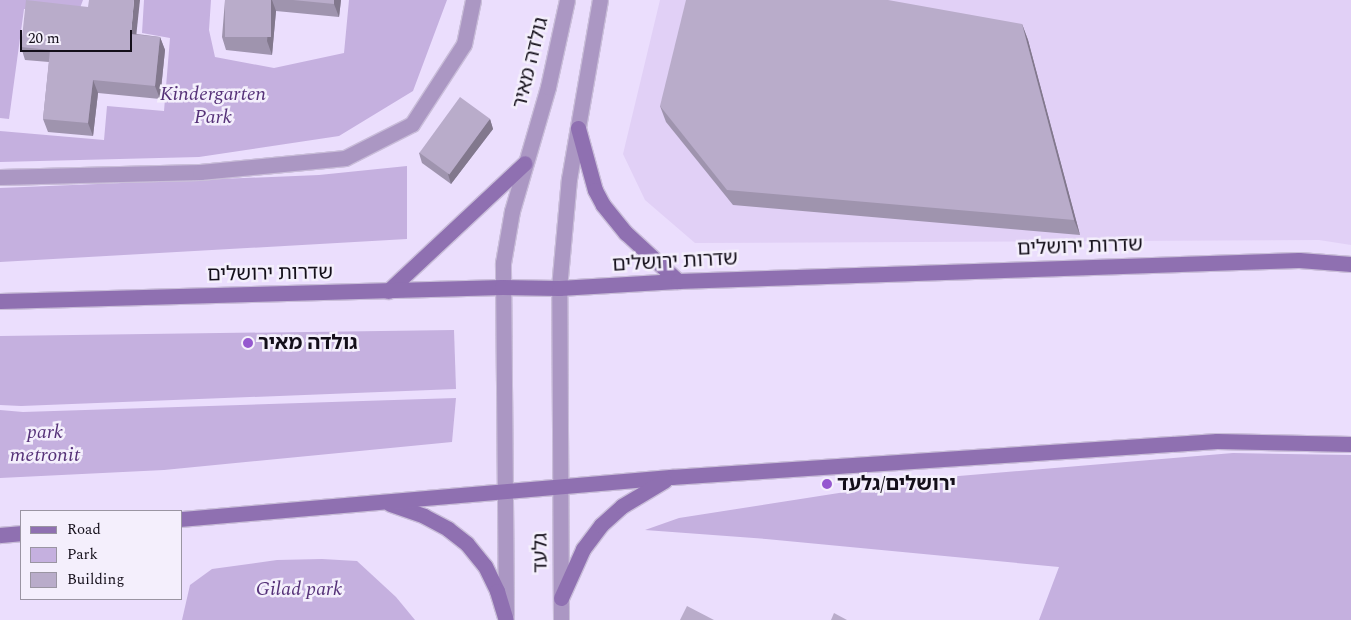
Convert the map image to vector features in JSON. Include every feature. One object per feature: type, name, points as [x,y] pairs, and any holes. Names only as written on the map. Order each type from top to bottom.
[{"type":"main road","points":[[578,128],[595,190],[603,205],[626,232],[678,281]]},
{"type":"main road","points":[[388,291],[525,163]]},
{"type":"main road","name":"שדרות ירושלים","points":[[0,301],[502,287],[559,288],[678,281],[1299,260],[1351,264]]},
{"type":"main road","points":[[182,519],[671,477],[1217,441],[1351,444]]},
{"type":"main road","points":[[561,598],[583,549],[601,525],[645,490],[671,477]]},
{"type":"main road","points":[[384,502],[424,516],[448,529],[467,544],[485,566],[497,590],[506,620]]},
{"type":"main road","points":[[0,535],[20,533]]},
{"type":"street","points":[[0,177],[200,172],[345,158],[412,124],[464,44],[474,0]]},
{"type":"street","name":"גולדה מאיר","points":[[504,492],[503,262],[512,211],[548,87],[568,0]]},
{"type":"street","points":[[560,486],[559,288],[569,179],[600,0]]},
{"type":"street","name":"גלעד","points":[[560,486],[561,620]]},
{"type":"street","name":"גלעד","points":[[504,492],[506,620]]},
{"type":"shaded area","points":[[660,0],[1351,0],[1351,245],[1319,240],[695,243],[645,200],[623,154]]},
{"type":"green space","points":[[0,0],[83,0],[80,8],[24,9],[9,119],[0,118]]},
{"type":"green space","name":"Kindergarten Park","points":[[144,0],[211,0],[209,30],[215,57],[274,68],[344,53],[349,0],[447,0],[413,91],[339,136],[199,157],[0,162],[0,131],[104,140],[107,106],[164,111],[170,38],[142,33]]},
{"type":"green space","points":[[407,166],[407,239],[0,262],[0,188],[319,175]]},
{"type":"green space","name":"park metronit","points":[[454,330],[456,389],[21,406],[0,405],[0,336]]},
{"type":"green space","name":"park metronit","points":[[456,398],[452,442],[164,470],[0,478],[0,410],[23,412]]},
{"type":"green space","points":[[1233,453],[1351,455],[1351,620],[1039,620],[1059,567],[766,539],[645,530],[679,518],[935,478]]},
{"type":"green space","name":"Gilad park","points":[[322,559],[357,561],[396,597],[415,620],[182,620],[190,585],[212,569],[277,560]]},
{"type":"building","points":[[26,0],[88,7],[89,0],[134,0],[131,34],[160,37],[155,86],[93,80],[88,123],[43,119],[50,50],[21,47]]},
{"type":"building","points":[[225,0],[271,0],[271,37],[225,37]]},
{"type":"building","points":[[293,0],[334,0],[334,4]]},
{"type":"building","points":[[686,0],[888,0],[1022,24],[1074,220],[727,190],[660,106]]},
{"type":"building","points":[[460,97],[490,119],[449,175],[419,153]]},
{"type":"building","points":[[687,606],[714,620],[680,620]]},
{"type":"building","points":[[834,613],[847,620],[831,620]]},
{"type":"place","name":"גולדה מאיר","points":[[248,343]]},
{"type":"place","name":"ירושלים/גלעד","points":[[827,484]]}]
